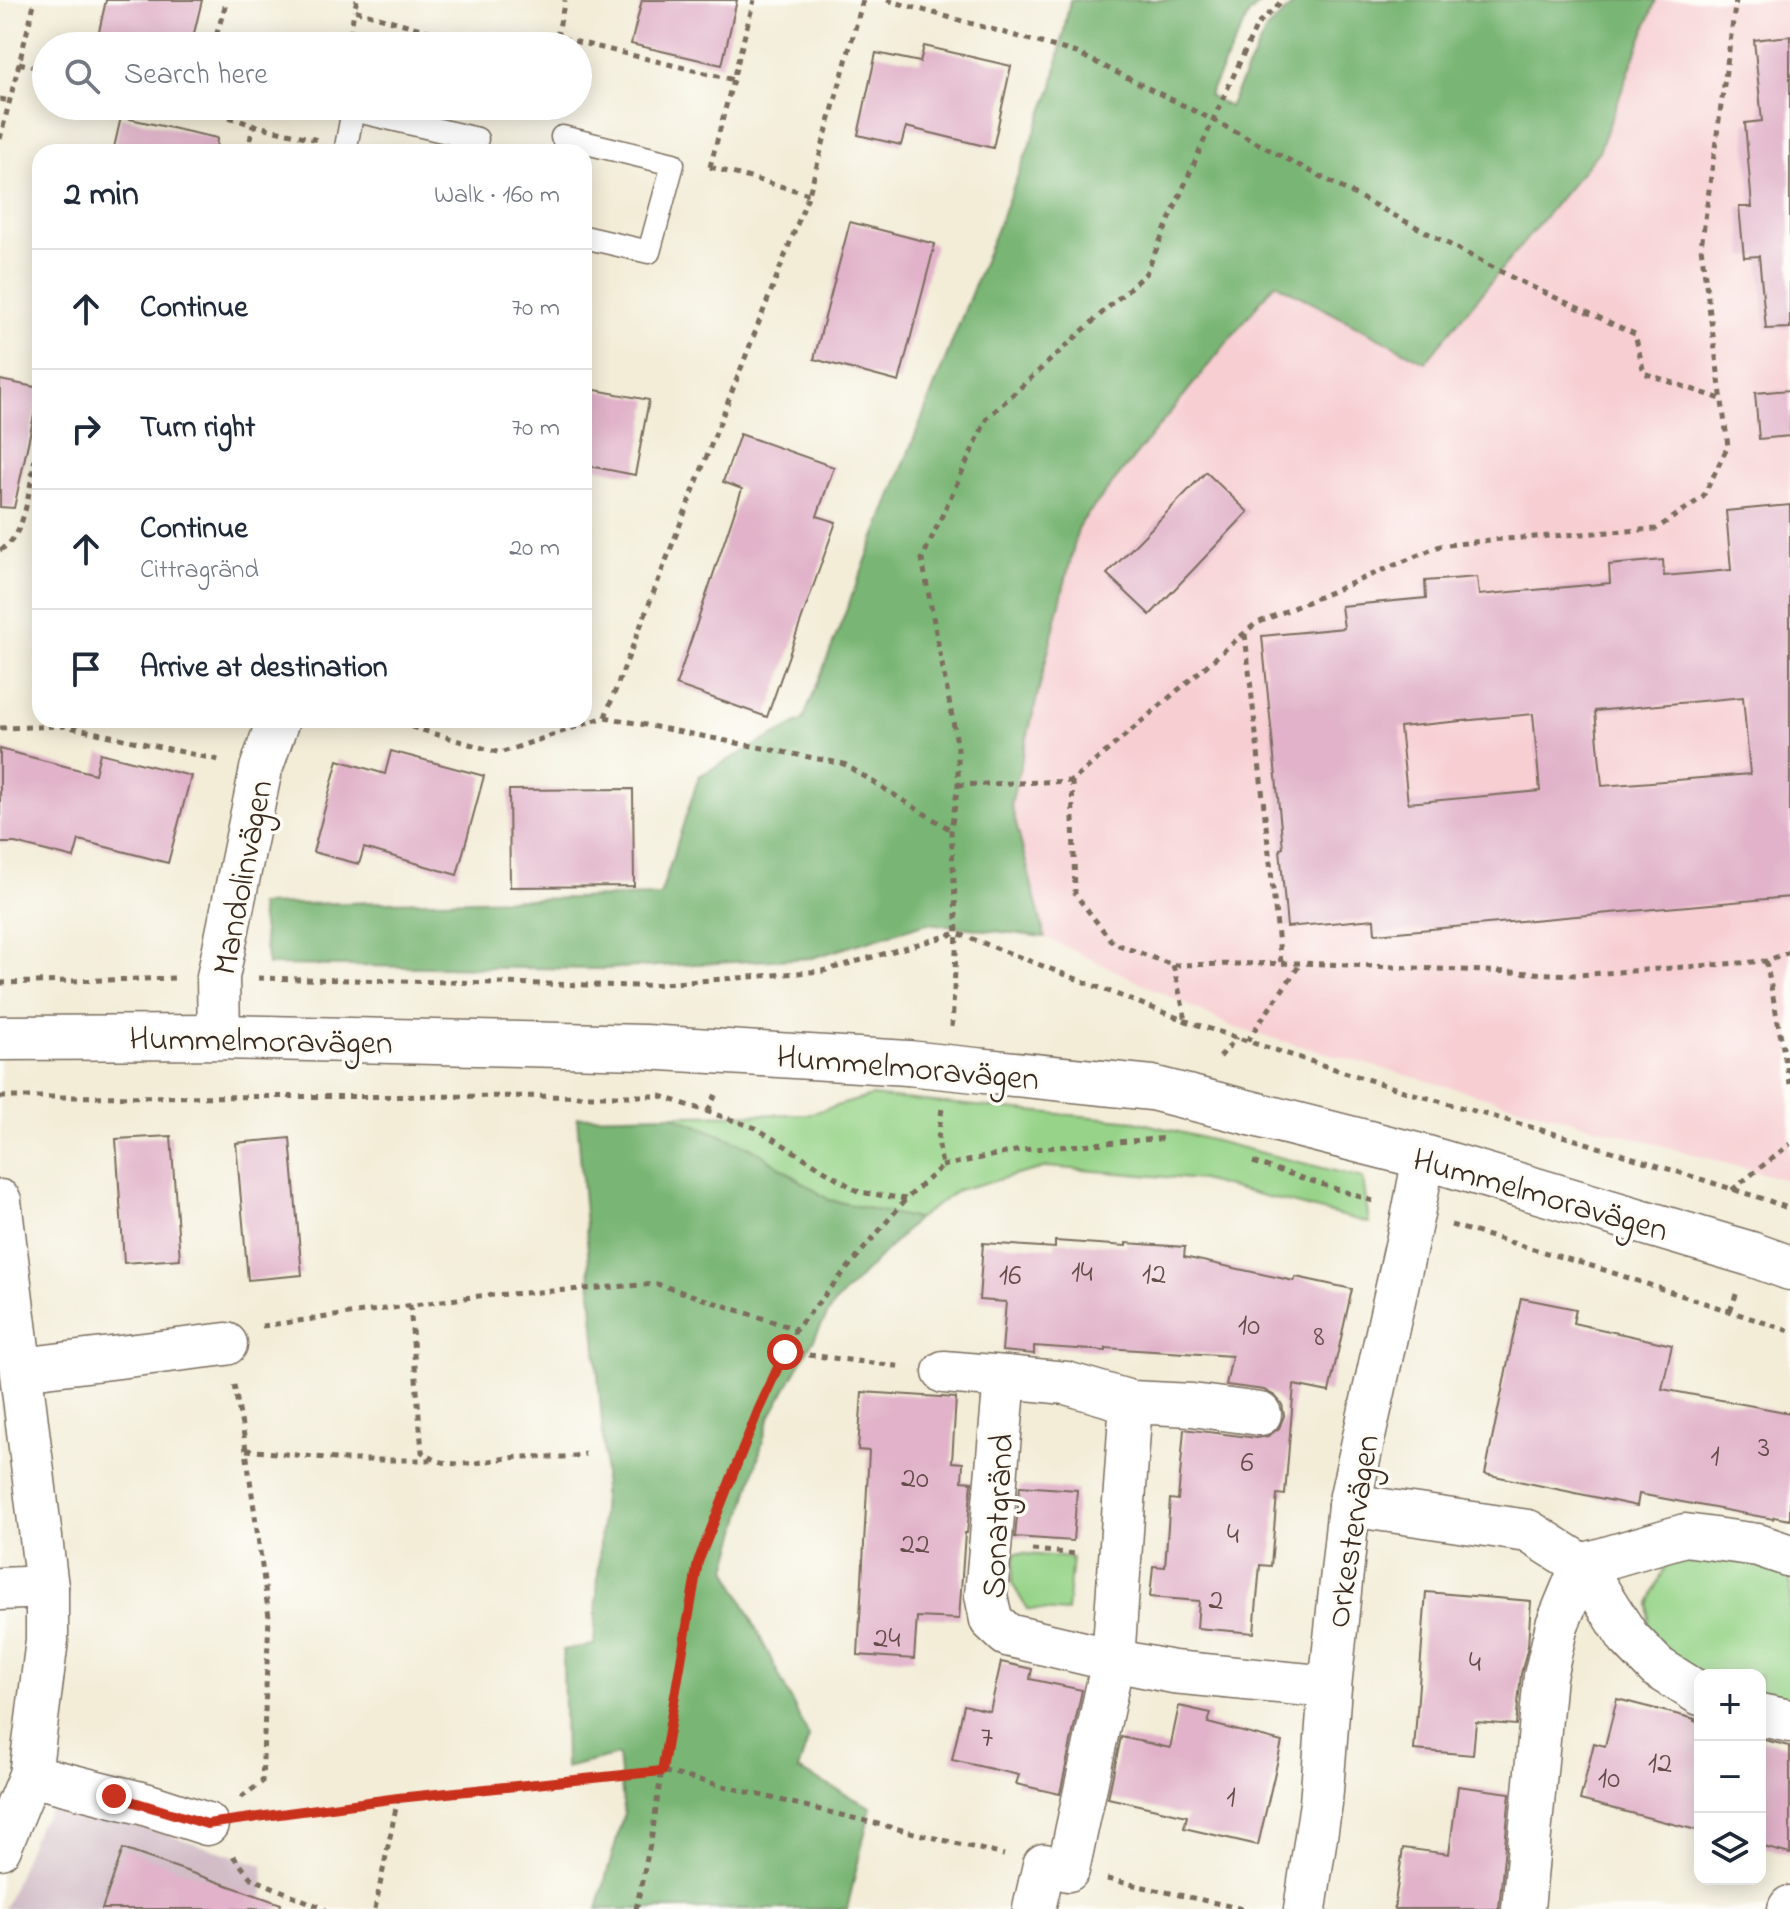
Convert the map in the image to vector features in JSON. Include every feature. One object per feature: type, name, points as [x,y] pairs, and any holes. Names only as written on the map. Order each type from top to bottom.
[{"type":"street","name":"Mandolinvägen","points":[[219,1037],[218,977],[261,769],[275,728]]},
{"type":"street","name":"Hummelmoravägen","points":[[0,1038],[219,1037],[645,1047],[908,1063],[1152,1088],[1424,1157],[1790,1268]]},
{"type":"street","name":"Orkestervägen","points":[[1305,1909],[1321,1803],[1349,1505],[1424,1157]]},
{"type":"street","points":[[0,1201],[47,1587],[47,1640],[30,1775],[0,1848]]},
{"type":"street","points":[[21,1369],[226,1344]]},
{"type":"street","points":[[944,1372],[1066,1383],[1131,1402],[1192,1405],[1260,1414]]},
{"type":"street","name":"Sonatgränd","points":[[1005,1377],[986,1595],[991,1620],[1007,1635],[1173,1672],[1330,1687]]},
{"type":"street","points":[[1034,1909],[1056,1867],[1113,1660],[1131,1402]]},
{"type":"street","points":[[1349,1505],[1528,1531],[1582,1565],[1628,1637],[1657,1667],[1694,1690]]},
{"type":"street","points":[[1582,1565],[1685,1535],[1758,1545],[1790,1556]]},
{"type":"street","points":[[1523,1909],[1545,1676],[1557,1625],[1582,1565]]},
{"type":"street","points":[[0,1589],[47,1587]]},
{"type":"street","points":[[1766,1716],[1790,1721]]},
{"type":"street","points":[[30,1775],[145,1804],[207,1824]]},
{"type":"lane","points":[[346,144],[351,120]]},
{"type":"lane","points":[[396,120],[477,139]]},
{"type":"lane","points":[[562,137],[591,144]]},
{"type":"lane","points":[[592,144],[673,164],[649,252],[592,239]]},
{"type":"path","points":[[0,139],[35,0]]},
{"type":"path","points":[[217,32],[227,0]]},
{"type":"path","points":[[351,32],[357,0]]},
{"type":"path","points":[[558,32],[565,0]]},
{"type":"path","points":[[710,167],[754,0]]},
{"type":"path","points":[[605,717],[809,194],[863,0]]},
{"type":"path","points":[[887,0],[1077,53],[1213,120],[1517,280],[1635,334],[1644,373],[1721,400]]},
{"type":"path","points":[[951,1035],[957,933],[951,830],[958,785],[958,748],[922,559],[987,418],[1146,273],[1257,25],[1283,0]]},
{"type":"path","points":[[958,785],[1072,781],[1255,624],[1440,546],[1656,529],[1703,497],[1728,446],[1701,247],[1736,0]]},
{"type":"path","points":[[354,10],[432,32]]},
{"type":"path","points":[[592,46],[734,80]]},
{"type":"path","points":[[19,63],[32,66]]},
{"type":"path","points":[[0,99],[10,101]]},
{"type":"path","points":[[238,120],[323,144]]},
{"type":"path","points":[[249,144],[253,125]]},
{"type":"path","points":[[673,164],[710,167],[809,194]]},
{"type":"path","points":[[0,550],[9,546],[23,520],[32,477]]},
{"type":"path","points":[[1245,633],[1281,963]]},
{"type":"path","points":[[592,721],[605,717],[844,764],[951,830]]},
{"type":"path","points":[[0,728],[32,727]]},
{"type":"path","points":[[74,728],[261,769]]},
{"type":"path","points":[[415,728],[500,753],[573,728]]},
{"type":"path","points":[[1072,781],[1075,894],[1113,943],[1173,965],[1301,963],[1577,975],[1766,961],[1790,952]]},
{"type":"path","points":[[1766,961],[1790,1084]]},
{"type":"path","points":[[1247,1041],[1301,963]]},
{"type":"path","points":[[1173,965],[1186,1021]]},
{"type":"path","points":[[1220,1057],[1237,1037]]},
{"type":"path","points":[[636,1909],[652,1835],[698,1562],[758,1411],[796,1329],[906,1199],[942,1166],[938,1139],[943,1094]]},
{"type":"path","points":[[0,1097],[661,1096],[756,1128],[859,1192],[906,1199]]},
{"type":"path","points":[[1732,1190],[1790,1144]]},
{"type":"path","points":[[207,1824],[262,1782],[269,1617],[246,1450],[226,1344],[266,1324],[479,1296],[657,1284],[796,1329]]},
{"type":"path","points":[[410,1305],[422,1452],[433,1460]]},
{"type":"path","points":[[785,1352],[944,1372]]},
{"type":"path","points":[[246,1450],[345,1460],[433,1460],[470,1465],[518,1457],[573,1457],[585,1454]]},
{"type":"path","points":[[989,1547],[1119,1558]]},
{"type":"path","points":[[207,1824],[398,1798],[662,1771],[1243,1909]]},
{"type":"path","points":[[375,1909],[398,1798]]},
{"type":"path","points":[[207,1824],[251,1878],[325,1909]]},
{"type":"shaded area","points":[[1656,0],[1790,0],[1790,1181],[1235,1028],[1045,937],[1011,804],[1079,525],[1275,283],[1599,151]]},
{"type":"shaded area","points":[[54,1805],[76,1806],[263,1865],[264,1893],[258,1909],[4,1909],[37,1828]]},
{"type":"green space","points":[[1070,0],[1264,0],[1249,14],[1209,95],[1229,107],[1266,30],[1298,0],[1656,0],[1599,151],[1425,362],[1275,283],[1079,525],[1011,804],[1045,937],[927,923],[812,958],[601,969],[268,965],[259,905],[660,896],[699,776],[803,720],[1053,86]]},
{"type":"green space","points":[[871,1096],[1135,1121],[1363,1178],[1369,1223],[1201,1180],[1048,1167],[958,1190],[917,1219],[829,1200],[752,1148],[671,1115],[808,1114]]},
{"type":"green space","points":[[671,1115],[752,1148],[829,1200],[917,1219],[833,1305],[769,1419],[727,1569],[809,1737],[798,1770],[871,1807],[847,1909],[597,1909],[624,1813],[618,1755],[565,1768],[563,1650],[594,1645],[605,1460],[577,1117]]},
{"type":"green space","points":[[1684,1547],[1790,1573],[1790,1709],[1766,1703],[1766,1669],[1694,1670],[1648,1633],[1649,1603],[1667,1562]]},
{"type":"green space","points":[[1015,1553],[1072,1558],[1067,1612],[1027,1609],[1012,1583]]},
{"type":"building","points":[[106,0],[202,0],[194,32],[99,32]]},
{"type":"building","points":[[642,0],[737,0],[722,65],[631,44]]},
{"type":"building","points":[[1790,36],[1790,328],[1766,329],[1759,256],[1744,257],[1739,207],[1752,207],[1745,123],[1762,121],[1754,40]]},
{"type":"building","points":[[924,46],[1011,66],[993,148],[906,127],[901,145],[858,135],[876,53],[920,62]]},
{"type":"building","points":[[120,120],[135,120],[217,138],[217,144],[115,144]]},
{"type":"building","points":[[850,222],[935,244],[899,382],[814,359]]},
{"type":"building","points":[[0,380],[32,386],[32,425],[14,508],[0,507]]},
{"type":"building","points":[[592,389],[649,400],[635,475],[592,467]]},
{"type":"building","points":[[1790,390],[1790,436],[1759,439],[1755,393]]},
{"type":"building","points":[[740,434],[834,467],[817,516],[836,522],[767,717],[676,685],[742,489],[723,482]]},
{"type":"building","points":[[1206,472],[1248,512],[1150,615],[1107,574]]},
{"type":"building","points":[[1790,505],[1790,897],[1375,934],[1374,919],[1287,927],[1280,849],[1283,848],[1262,636],[1344,628],[1341,606],[1426,598],[1425,581],[1477,577],[1479,595],[1610,583],[1609,565],[1663,560],[1664,576],[1731,570],[1726,511]],"holes":[[[1743,697],[1750,774],[1602,786],[1595,711]],[[1533,714],[1540,791],[1408,803],[1400,727]]]},
{"type":"building","points":[[0,749],[95,774],[100,753],[191,776],[168,863],[79,840],[74,858],[15,843],[0,843]]},
{"type":"building","points":[[391,751],[484,776],[457,875],[364,848],[359,864],[313,852],[338,760],[385,774]]},
{"type":"building","points":[[633,789],[634,886],[510,887],[509,790]]},
{"type":"building","points":[[171,1136],[180,1259],[124,1263],[116,1139]]},
{"type":"building","points":[[290,1138],[302,1275],[248,1280],[236,1143]]},
{"type":"building","points":[[1055,1241],[1185,1247],[1184,1257],[1294,1281],[1296,1277],[1352,1289],[1329,1392],[1294,1385],[1285,1495],[1277,1494],[1271,1566],[1260,1565],[1254,1633],[1197,1628],[1199,1601],[1150,1597],[1153,1566],[1165,1567],[1170,1499],[1178,1500],[1184,1429],[1257,1438],[1268,1436],[1279,1428],[1284,1416],[1282,1404],[1264,1390],[1226,1385],[1232,1356],[1034,1346],[1034,1354],[1002,1351],[1006,1302],[979,1300],[983,1243],[1055,1248]]},
{"type":"building","points":[[1521,1298],[1576,1309],[1573,1323],[1672,1345],[1662,1389],[1790,1413],[1790,1520],[1639,1494],[1637,1506],[1485,1474]]},
{"type":"building","points":[[862,1392],[956,1398],[952,1462],[963,1463],[962,1481],[972,1482],[959,1619],[917,1617],[914,1659],[858,1655],[869,1451],[858,1450]]},
{"type":"building","points":[[1020,1486],[1077,1490],[1073,1541],[1015,1537]]},
{"type":"building","points":[[1426,1592],[1531,1601],[1528,1646],[1521,1674],[1516,1725],[1476,1722],[1473,1755],[1414,1750]]},
{"type":"building","points":[[1001,1662],[1032,1669],[1030,1679],[1082,1690],[1060,1794],[1016,1784],[1019,1775],[952,1760],[964,1705],[990,1711]]},
{"type":"building","points":[[1617,1699],[1694,1719],[1694,1829],[1580,1800],[1594,1743],[1605,1746]]},
{"type":"building","points":[[1179,1706],[1211,1713],[1208,1723],[1282,1742],[1258,1845],[1184,1828],[1187,1816],[1108,1798],[1121,1737],[1170,1748]]},
{"type":"building","points":[[1766,1740],[1790,1746],[1790,1854],[1766,1848]]},
{"type":"building","points":[[1458,1786],[1510,1793],[1499,1909],[1394,1909],[1403,1848],[1449,1854]]},
{"type":"building","points":[[123,1849],[281,1904],[280,1909],[102,1909]]},
{"type":"route","points":[[114,1796],[207,1824],[398,1798],[662,1771],[698,1562],[785,1352]]}]
